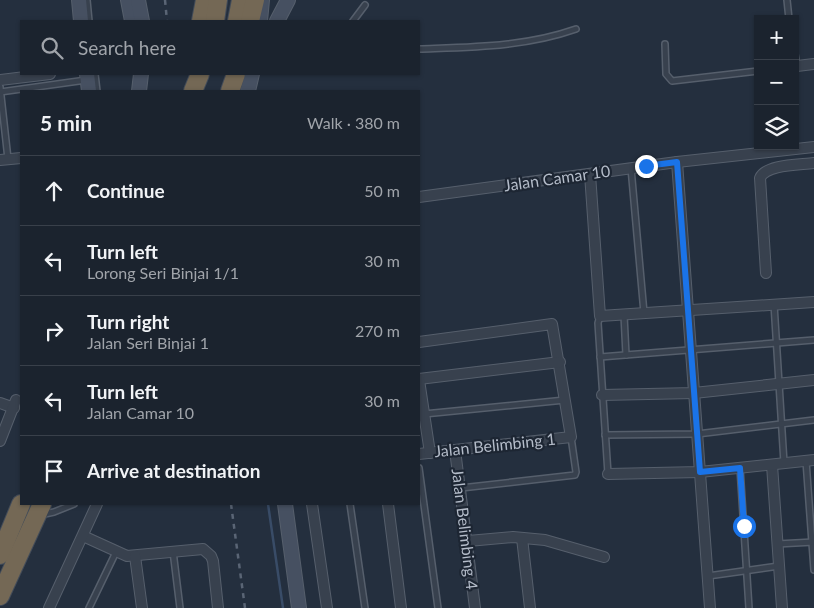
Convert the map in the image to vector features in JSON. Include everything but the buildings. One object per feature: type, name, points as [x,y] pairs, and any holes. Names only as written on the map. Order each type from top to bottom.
[{"type":"highway","points":[[201,20],[205,0]]},
{"type":"highway","points":[[215,20],[218,0]]},
{"type":"highway","points":[[241,0],[242,20]]},
{"type":"highway","points":[[243,20],[255,0]]},
{"type":"highway","points":[[220,90],[224,75]]},
{"type":"highway","points":[[230,90],[236,75]]},
{"type":"highway","points":[[185,90],[195,79]]},
{"type":"highway","points":[[0,555],[22,505]]},
{"type":"highway","points":[[0,596],[40,509]]},
{"type":"main road","points":[[79,0],[81,20]]},
{"type":"main road","points":[[128,0],[132,20]]},
{"type":"main road","points":[[138,0],[142,20]]},
{"type":"main road","points":[[260,20],[262,0]]},
{"type":"main road","points":[[278,20],[288,0]]},
{"type":"main road","points":[[132,75],[132,90]]},
{"type":"main road","points":[[139,90],[141,75]]},
{"type":"main road","points":[[248,90],[252,75]]},
{"type":"main road","points":[[285,505],[299,608]]},
{"type":"street","points":[[799,66],[814,64]]},
{"type":"street","points":[[0,80],[42,75]]},
{"type":"street","name":"Jalan Camar 10","points":[[420,197],[677,162],[814,147]]},
{"type":"street","points":[[4,160],[20,158]]},
{"type":"street","points":[[677,162],[710,608]]},
{"type":"street","points":[[766,273],[760,178],[762,174],[770,169],[814,163]]},
{"type":"street","points":[[590,174],[600,316],[814,302]]},
{"type":"street","points":[[420,342],[549,322],[554,327],[571,437]]},
{"type":"street","points":[[420,380],[560,362]]},
{"type":"street","points":[[602,395],[694,393],[814,380]]},
{"type":"street","points":[[420,387],[430,452]]},
{"type":"street","points":[[0,403],[15,404],[0,441]]},
{"type":"street","name":"Jalan Belimbing 1","points":[[420,454],[571,437]]},
{"type":"street","name":"Jalan Belimbing 4","points":[[455,450],[475,608]]},
{"type":"street","points":[[608,474],[700,472],[810,461]]},
{"type":"street","points":[[772,464],[782,608]]},
{"type":"street","points":[[49,608],[97,505]]},
{"type":"street","points":[[312,505],[327,608]]},
{"type":"street","points":[[388,505],[401,608]]},
{"type":"street","points":[[83,536],[127,556],[198,548],[207,552],[213,561],[218,608]]},
{"type":"street","points":[[468,541],[522,538],[545,540],[604,557]]},
{"type":"street","points":[[522,538],[530,608]]},
{"type":"street","points":[[135,556],[142,608]]},
{"type":"lane","points":[[87,0],[90,20]]},
{"type":"lane","points":[[787,0],[789,15]]},
{"type":"lane","points":[[355,20],[365,5]]},
{"type":"lane","points":[[420,49],[510,45],[549,39],[576,29]]},
{"type":"lane","points":[[665,44],[666,74],[672,81],[754,71]]},
{"type":"lane","points":[[0,92],[90,80]]},
{"type":"lane","points":[[0,87],[4,160]]},
{"type":"lane","points":[[631,168],[644,313]]},
{"type":"lane","points":[[774,304],[778,343],[784,464]]},
{"type":"lane","points":[[624,315],[626,355]]},
{"type":"lane","points":[[600,316],[598,322],[608,474]]},
{"type":"lane","points":[[600,357],[814,340]]},
{"type":"lane","points":[[424,414],[565,400]]},
{"type":"lane","points":[[605,435],[697,434],[814,420]]},
{"type":"lane","points":[[461,488],[572,476],[576,472],[571,437]]},
{"type":"lane","points":[[810,461],[814,570]]},
{"type":"lane","points":[[740,468],[749,608]]},
{"type":"lane","points":[[420,475],[438,608]]},
{"type":"lane","points":[[40,509],[54,512],[72,505]]},
{"type":"lane","points":[[350,505],[365,608]]},
{"type":"lane","points":[[777,544],[812,542]]},
{"type":"lane","points":[[173,550],[180,608]]},
{"type":"lane","points":[[89,608],[116,552]]},
{"type":"lane","points":[[708,576],[779,566]]},
{"type":"waterway","points":[[268,505],[283,608]]},
{"type":"railway","points":[[165,0],[167,20]]},
{"type":"railway","points":[[231,505],[245,608]]},
{"type":"route","points":[[646,166],[677,162],[700,472],[740,468],[744,526]]}]
